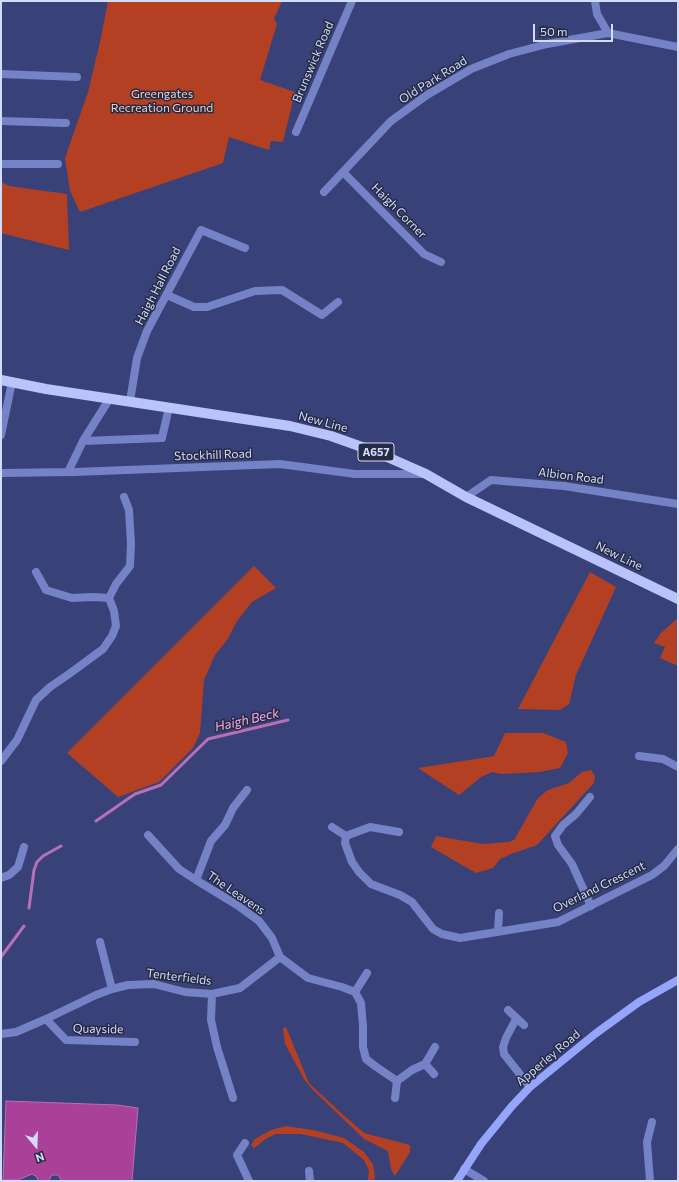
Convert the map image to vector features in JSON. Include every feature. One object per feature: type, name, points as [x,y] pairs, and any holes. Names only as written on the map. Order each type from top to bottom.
[{"type":"main road","name":"New Line","points":[[1,380],[290,426],[331,436],[376,452],[426,474],[466,496],[678,599]]},
{"type":"street","name":"Brunswick Road","points":[[296,132],[352,1]]},
{"type":"street","points":[[595,1],[597,14],[608,33]]},
{"type":"street","name":"Old Park Road","points":[[324,192],[391,121],[427,96],[471,69],[509,54],[547,44],[608,33],[678,47]]},
{"type":"street","points":[[1,74],[76,77]]},
{"type":"street","points":[[1,121],[66,123]]},
{"type":"street","points":[[1,164],[58,164]]},
{"type":"street","name":"Haigh Corner","points":[[343,172],[424,254],[441,262]]},
{"type":"street","name":"Haigh Hall Road","points":[[130,401],[137,358],[148,332],[200,230],[245,248]]},
{"type":"street","points":[[167,295],[194,307],[207,307],[255,291],[282,290],[322,315],[338,302]]},
{"type":"street","points":[[1,435],[12,382]]},
{"type":"street","points":[[68,472],[83,441],[110,398]]},
{"type":"street","points":[[83,441],[162,438],[169,407]]},
{"type":"street","name":"Stockhill Road","points":[[1,473],[280,464],[355,474],[426,474]]},
{"type":"street","name":"Albion Road","points":[[466,496],[491,480],[564,486],[678,504]]},
{"type":"street","points":[[108,598],[116,584],[130,566],[131,544],[129,510],[124,497]]},
{"type":"street","points":[[36,572],[46,590],[72,598],[108,598]]},
{"type":"street","points":[[1,761],[17,740],[36,700],[50,687],[103,649],[112,636],[116,626],[114,611],[108,598]]},
{"type":"street","points":[[639,756],[663,759],[678,767]]},
{"type":"street","name":"The Leavens","points":[[196,880],[211,841],[225,825],[233,808],[247,790]]},
{"type":"street","points":[[590,797],[576,814],[563,825],[555,836],[558,845],[572,864],[591,906]]},
{"type":"street","points":[[332,828],[346,836],[370,828],[399,832]]},
{"type":"street","name":"The Leavens","points":[[148,835],[179,869],[237,905],[259,921],[272,938],[280,957]]},
{"type":"street","name":"Overland Crescent","points":[[346,836],[345,843],[347,852],[352,862],[359,872],[371,884],[400,895],[412,902],[433,929],[442,934],[460,938],[558,922],[652,875],[664,866],[678,849]]},
{"type":"street","points":[[1,878],[9,875],[18,867],[24,847]]},
{"type":"street","points":[[498,932],[499,913]]},
{"type":"street","points":[[100,942],[112,989]]},
{"type":"street","points":[[280,957],[308,978],[355,992],[361,1003],[363,1026],[362,1047],[366,1059],[397,1081]]},
{"type":"street","name":"Tenterfields","points":[[1,1034],[16,1032],[96,995],[128,985],[154,984],[185,992],[212,994],[240,988],[280,957]]},
{"type":"street","points":[[355,992],[367,973]]},
{"type":"street","name":"Apperley Road","points":[[457,1181],[481,1144],[530,1086],[632,1006],[678,980]]},
{"type":"street","points":[[212,994],[211,1020],[217,1047],[233,1098]]},
{"type":"street","points":[[508,1010],[524,1025]]},
{"type":"street","name":"Quayside","points":[[46,1019],[66,1040],[135,1042]]},
{"type":"street","points":[[516,1019],[506,1038],[503,1047],[504,1054],[530,1086]]},
{"type":"street","points":[[395,1098],[397,1081],[412,1070],[425,1064],[435,1047]]},
{"type":"street","points":[[425,1064],[434,1074]]},
{"type":"street","points":[[650,1181],[647,1142],[652,1122]]},
{"type":"street","points":[[245,1143],[237,1155],[249,1181]]},
{"type":"street","points":[[464,1170],[484,1181]]},
{"type":"street","points":[[309,1171],[310,1181]]},
{"type":"green space","name":"Greengates Recreation Ground","points":[[108,1],[282,1],[274,19],[277,24],[260,80],[295,92],[283,142],[271,141],[269,150],[229,137],[223,163],[80,212],[70,191],[65,158],[88,92]]},
{"type":"green space","points":[[1,182],[9,186],[67,194],[69,250],[1,233]]},
{"type":"green space","points":[[254,566],[276,588],[252,602],[237,621],[227,640],[215,655],[204,680],[200,733],[193,748],[159,782],[118,797],[67,753]]},
{"type":"green space","points":[[590,572],[616,587],[576,675],[569,704],[560,710],[518,709]]},
{"type":"green space","points":[[678,618],[678,666],[660,658],[665,647],[654,643],[661,633]]},
{"type":"green space","points":[[505,733],[543,733],[566,742],[568,753],[560,768],[540,772],[502,774],[492,772],[481,777],[459,795],[418,768],[494,756]]},
{"type":"green space","points":[[591,770],[595,776],[594,783],[537,845],[500,859],[493,868],[476,873],[431,847],[436,836],[483,844],[508,842],[514,840],[538,798],[548,790],[569,783],[582,772]]},
{"type":"green space","points":[[286,1027],[309,1083],[364,1133],[410,1145],[410,1152],[395,1176],[391,1169],[388,1151],[364,1139],[312,1089],[304,1079],[285,1044],[283,1028]]},
{"type":"green space","points":[[286,1126],[313,1130],[344,1138],[364,1152],[373,1164],[375,1177],[373,1181],[368,1181],[369,1170],[364,1160],[343,1143],[301,1134],[276,1134],[267,1138],[254,1148],[251,1145],[255,1139],[271,1130]]},
{"type":"shaded area","points":[[6,1101],[117,1105],[138,1108],[132,1181],[66,1181],[61,1180],[58,1175],[53,1175],[49,1181],[38,1181],[37,1177],[32,1174],[18,1180],[3,1180]]},
{"type":"waterway","name":"Haigh Beck","points":[[96,821],[135,794],[161,785],[208,739],[288,720]]},
{"type":"waterway","name":"Haigh Beck","points":[[29,908],[34,870],[37,862],[43,856],[61,846]]},
{"type":"waterway","name":"Haigh Beck","points":[[1,957],[24,926]]}]
